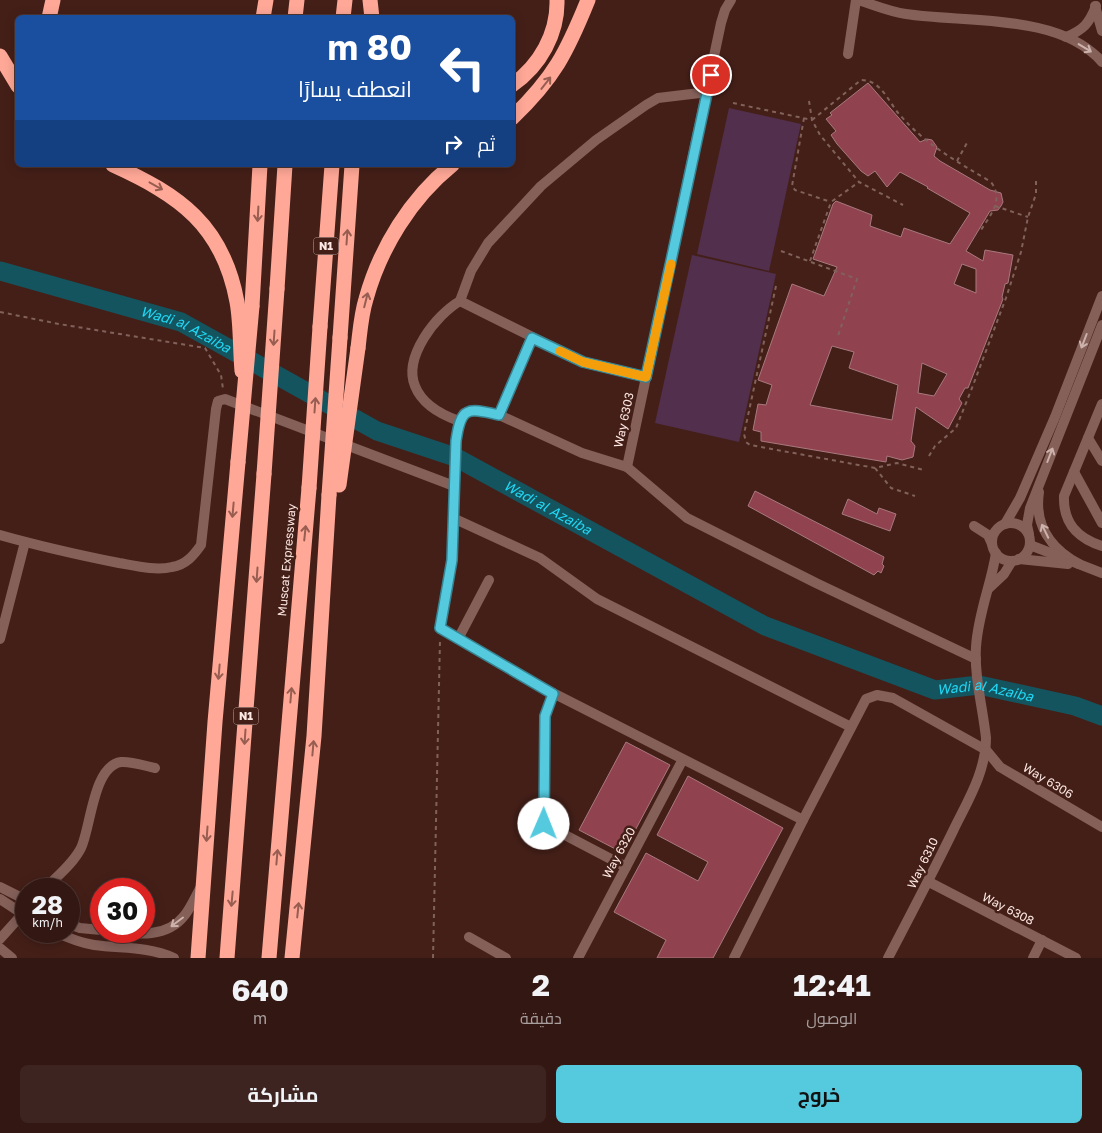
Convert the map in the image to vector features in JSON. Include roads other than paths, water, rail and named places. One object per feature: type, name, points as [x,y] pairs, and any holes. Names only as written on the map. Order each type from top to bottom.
[{"type":"highway","points":[[50,15],[53,0]]},
{"type":"highway","points":[[264,15],[266,0]]},
{"type":"highway","points":[[269,15],[270,0]]},
{"type":"highway","points":[[295,15],[297,0]]},
{"type":"highway","points":[[343,15],[345,0]]},
{"type":"highway","points":[[364,15],[365,0]]},
{"type":"highway","points":[[370,0],[372,15]]},
{"type":"highway","points":[[515,83],[528,72],[546,47],[553,31],[556,0]]},
{"type":"highway","points":[[515,115],[537,94],[556,70],[588,0]]},
{"type":"highway","points":[[0,56],[15,81]]},
{"type":"highway","points":[[116,167],[166,191],[200,221],[222,255],[237,303],[244,394]]},
{"type":"highway","points":[[198,958],[252,306],[260,167]]},
{"type":"highway","name":"N1","points":[[227,958],[264,474],[285,167]]},
{"type":"highway","name":"Muscat Expressway","points":[[269,958],[309,488],[332,167]]},
{"type":"highway","points":[[292,958],[304,848],[333,496],[340,338],[352,167]]},
{"type":"highway","points":[[333,496],[365,300],[385,249],[407,214],[450,167]]},
{"type":"street","name":"Way 6303","points":[[627,466],[708,92],[721,23],[725,10],[731,0]]},
{"type":"street","points":[[848,54],[857,0],[905,14],[1012,24],[1066,37],[1090,50],[1102,62]]},
{"type":"street","points":[[1066,37],[1081,31],[1089,23],[1095,3]]},
{"type":"street","points":[[1095,3],[1102,31]]},
{"type":"street","points":[[459,421],[443,415],[428,404],[415,387],[412,371],[418,350],[429,330],[445,309],[460,300],[471,271],[488,243],[541,186],[596,140],[658,98],[708,92]]},
{"type":"street","points":[[986,750],[976,659],[982,607],[989,589],[994,534],[1020,498],[1102,296]]},
{"type":"street","points":[[460,300],[532,338],[583,362],[646,377]]},
{"type":"street","points":[[989,589],[1015,560],[1028,551],[1030,545],[1027,517],[1102,326]]},
{"type":"street","points":[[499,415],[532,338]]},
{"type":"street","points":[[0,535],[76,555],[131,565],[161,568],[184,563],[194,556],[202,545],[216,409],[218,401],[225,399],[454,486]]},
{"type":"street","points":[[1102,405],[1064,496],[1064,510],[1071,527],[1088,542],[1102,546]]},
{"type":"street","points":[[803,820],[553,694],[440,628],[452,560],[454,486],[459,421],[464,413],[470,410],[499,415],[582,453],[627,466],[687,518],[816,584],[976,659]]},
{"type":"street","points":[[1088,438],[1102,461]]},
{"type":"street","points":[[1074,472],[1102,523]]},
{"type":"street","points":[[1040,482],[1038,512],[1046,537],[1062,553],[1079,564]]},
{"type":"street","points":[[453,518],[540,558],[598,599],[851,727]]},
{"type":"street","points":[[1029,534],[1016,523],[974,526],[988,535],[1000,558],[1079,564]]},
{"type":"street","points":[[0,639],[25,542]]},
{"type":"street","points":[[1030,545],[1102,573]]},
{"type":"street","points":[[458,639],[489,580]]},
{"type":"street","points":[[553,694],[545,716],[544,824],[626,866]]},
{"type":"street","name":"Way 6306","points":[[739,956],[803,820],[851,727],[866,699],[877,694],[893,698],[986,750],[1000,767],[1102,826]]},
{"type":"street","name":"Way 6310","points":[[888,958],[929,882],[978,778],[986,750]]},
{"type":"street","name":"Way 6320","points":[[578,958],[682,760]]},
{"type":"street","points":[[56,878],[74,860],[81,848],[100,780],[107,769],[121,762],[155,768]]},
{"type":"street","points":[[155,933],[177,924],[186,915],[203,882]]},
{"type":"street","name":"Way 6308","points":[[929,882],[1076,958]]},
{"type":"street","points":[[0,887],[15,894]]},
{"type":"street","points":[[0,899],[15,907]]},
{"type":"street","points":[[0,940],[15,924]]},
{"type":"street","points":[[469,937],[506,958]]},
{"type":"street","points":[[1032,958],[1042,940]]},
{"type":"street","points":[[80,942],[94,945],[141,948],[174,958]]},
{"type":"street","points":[[0,948],[12,958]]},
{"type":"waterway","name":"Wadi al Azaiba","points":[[0,271],[181,322],[377,431],[455,457],[765,626],[935,690],[979,685],[1075,706],[1102,716]]}]
